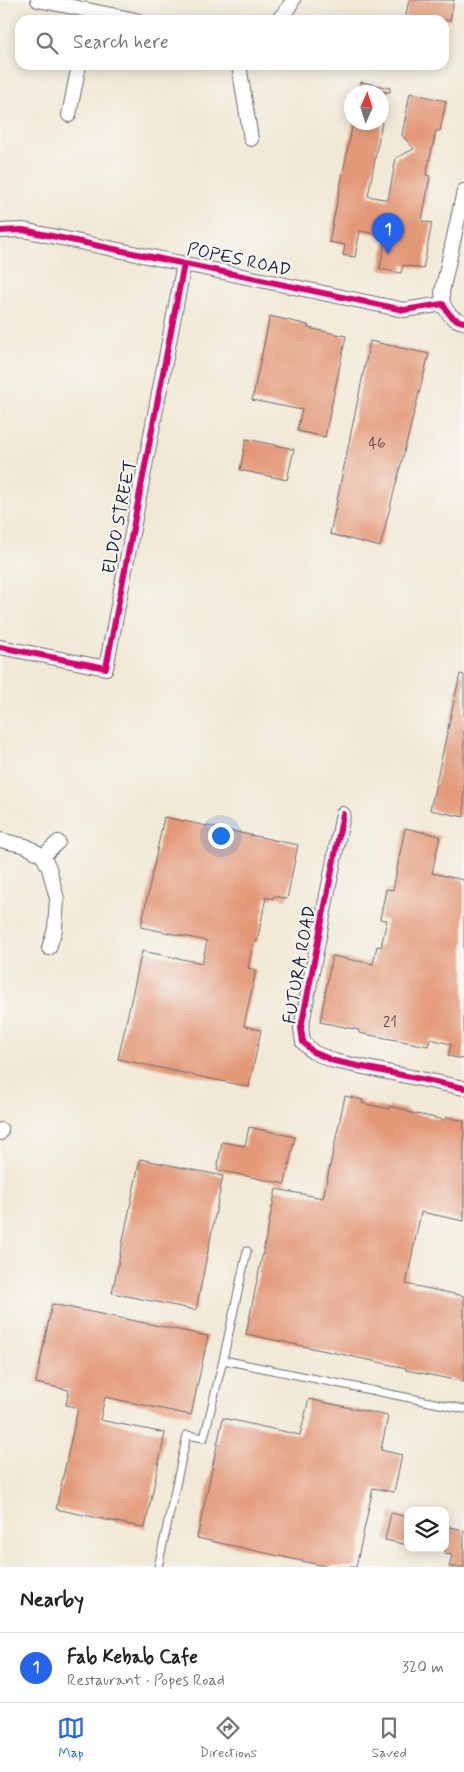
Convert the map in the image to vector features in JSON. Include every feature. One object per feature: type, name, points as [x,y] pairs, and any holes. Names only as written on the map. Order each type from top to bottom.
[{"type":"street","points":[[38,0],[86,15]]},
{"type":"street","points":[[282,15],[293,0]]},
{"type":"street","points":[[69,115],[79,70]]},
{"type":"street","points":[[240,70],[251,139]]},
{"type":"street","points":[[464,191],[442,292],[443,304],[448,314],[458,321],[464,322]]},
{"type":"street","name":"POPES ROAD","points":[[0,231],[23,230],[404,310],[443,304]]},
{"type":"street","name":"ELDO STREET","points":[[0,647],[106,668],[184,264]]},
{"type":"street","name":"FUTURA ROAD","points":[[343,814],[302,1028],[303,1042],[313,1052],[334,1061],[464,1088]]},
{"type":"street","points":[[0,840],[26,846],[43,856],[49,868],[57,899],[55,929],[50,948]]},
{"type":"street","points":[[43,856],[58,842]]},
{"type":"lane","points":[[158,1567],[187,1435],[204,1438],[247,1250]]},
{"type":"lane","points":[[223,1360],[464,1409]]},
{"type":"building","points":[[409,0],[454,0],[450,20],[449,15],[406,15]]},
{"type":"building","points":[[361,82],[376,85],[360,85]]},
{"type":"building","points":[[410,93],[446,101],[440,131],[436,131],[426,175],[430,176],[422,221],[432,223],[423,269],[403,265],[401,273],[380,269],[386,236],[360,231],[355,257],[343,255],[345,245],[329,242],[351,130],[380,130],[368,196],[388,200],[396,158],[414,149],[402,135]]},
{"type":"building","points":[[270,316],[308,325],[308,328],[346,336],[325,437],[297,431],[302,410],[252,400]]},
{"type":"building","points":[[370,341],[429,354],[380,547],[330,534]]},
{"type":"building","points":[[246,439],[294,449],[287,480],[240,470]]},
{"type":"building","points":[[460,674],[464,675],[464,817],[430,810]]},
{"type":"building","points":[[164,817],[298,845],[287,899],[274,896],[273,899],[266,897],[257,942],[254,941],[248,968],[256,970],[244,1026],[261,1030],[249,1087],[118,1059],[142,951],[202,963],[207,941],[141,927]]},
{"type":"building","points":[[405,828],[440,836],[432,873],[464,880],[464,1059],[448,1056],[451,1044],[430,1039],[428,1046],[359,1033],[359,1030],[320,1022],[332,956],[373,964],[377,946],[381,947],[387,920],[380,919],[386,889],[393,890]]},
{"type":"building","points":[[345,1096],[363,1100],[362,1103],[389,1109],[389,1106],[445,1120],[446,1117],[464,1121],[464,1221],[421,1212],[406,1284],[464,1296],[464,1382],[246,1334],[276,1189],[323,1198]]},
{"type":"building","points":[[249,1127],[295,1137],[285,1184],[217,1170],[222,1142],[245,1146]]},
{"type":"building","points":[[140,1159],[223,1176],[196,1310],[112,1293]]},
{"type":"building","points":[[52,1304],[208,1336],[191,1415],[105,1397],[100,1420],[165,1433],[145,1528],[56,1509],[78,1408],[66,1405],[69,1390],[36,1383]]},
{"type":"building","points":[[309,1399],[388,1416],[381,1450],[402,1455],[394,1492],[373,1488],[356,1567],[329,1567],[197,1538],[223,1418],[300,1435]]},
{"type":"building","points":[[391,1513],[404,1516],[404,1544],[385,1540]]},
{"type":"building","points":[[449,1527],[464,1530],[464,1567],[449,1567],[452,1555],[445,1554],[445,1552],[449,1552]]},
{"type":"cycle path","points":[[0,231],[23,230],[404,310],[443,304],[451,316],[464,322]]},
{"type":"cycle path","points":[[0,647],[106,668],[184,264]]},
{"type":"cycle path","points":[[343,814],[301,1028],[303,1042],[313,1052],[334,1061],[464,1088]]},
{"type":"place","name":"Fab Kebab Cafe","points":[[388,254]]}]
